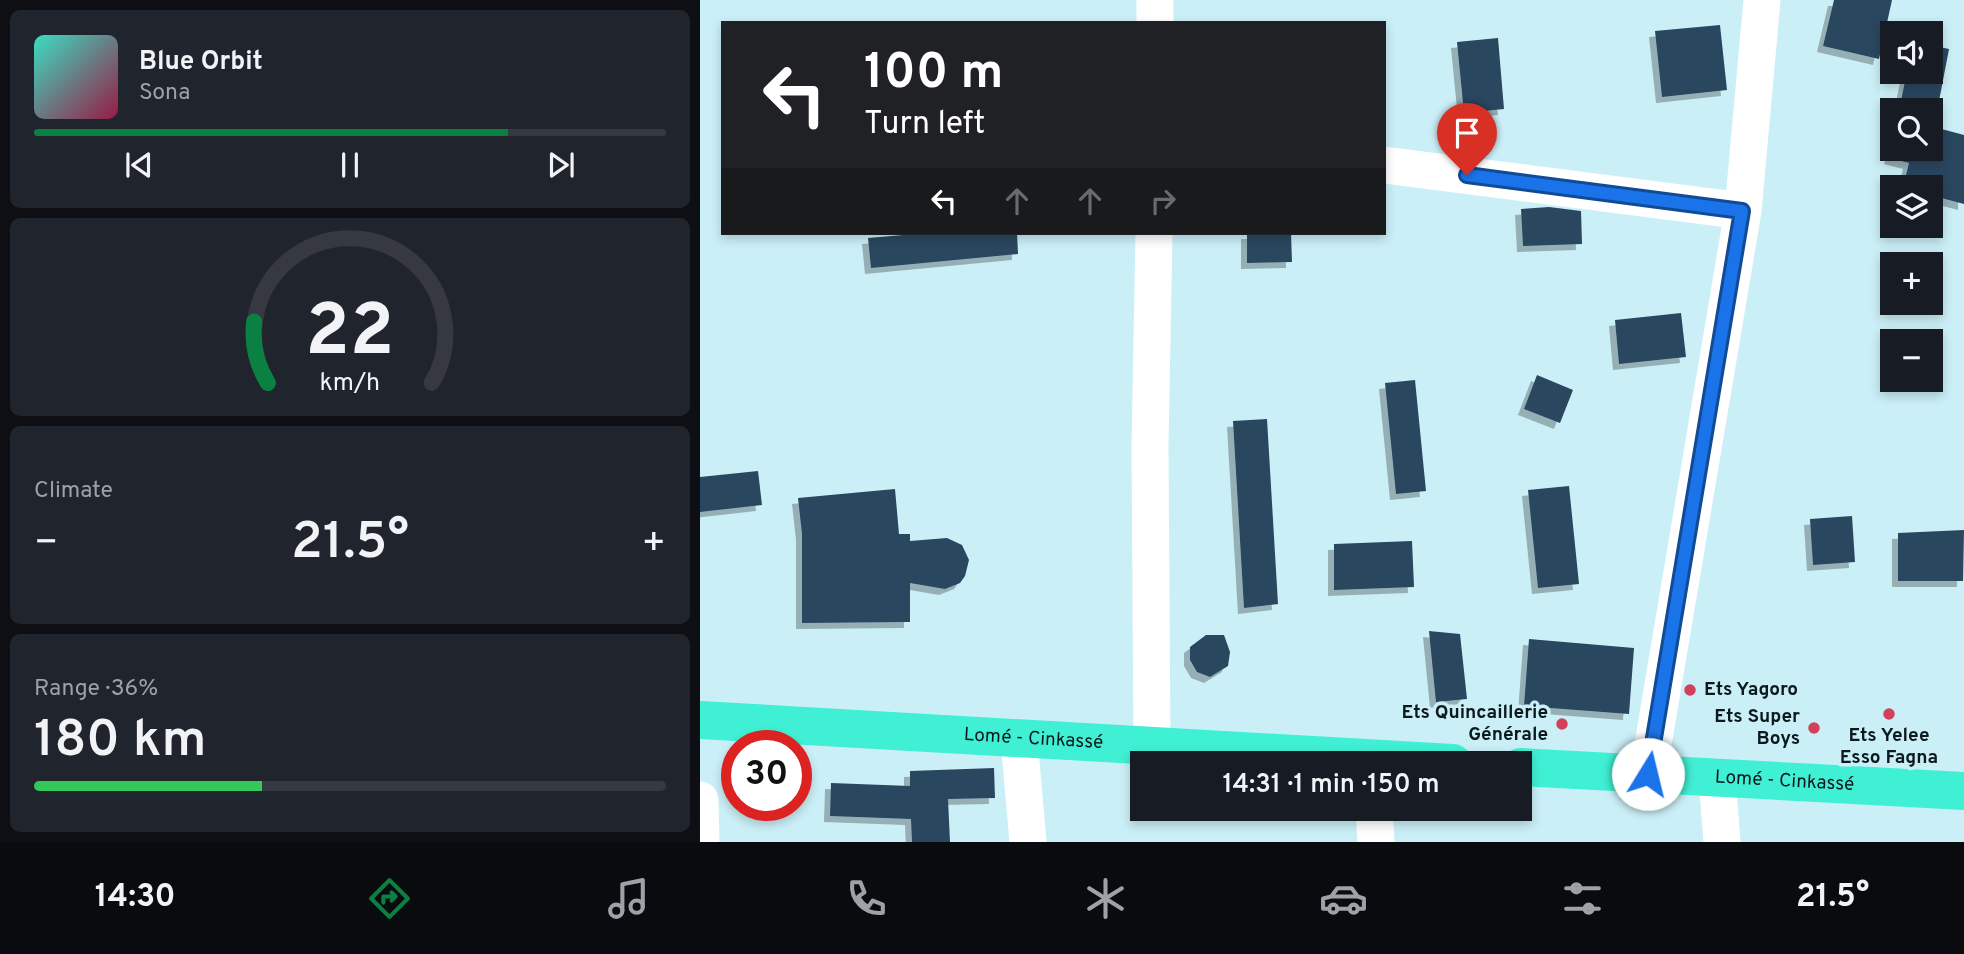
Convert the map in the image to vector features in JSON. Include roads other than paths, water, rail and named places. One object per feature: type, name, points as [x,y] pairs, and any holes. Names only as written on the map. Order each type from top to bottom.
[{"type":"highway","name":"Lomé - Cinkassé","points":[[700,720],[1216,751]]},
{"type":"highway","name":"Lomé - Cinkassé","points":[[1532,768],[1964,791]]},
{"type":"street","points":[[1155,0],[1155,21]]},
{"type":"street","points":[[1648,774],[1742,211],[1762,0]]},
{"type":"street","points":[[1386,164],[1742,211]]},
{"type":"street","points":[[1153,747],[1150,447],[1154,235]]},
{"type":"street","points":[[1019,739],[1028,842]]},
{"type":"street","points":[[1717,776],[1722,842]]},
{"type":"street","points":[[700,800],[701,842]]},
{"type":"street","points":[[1375,821],[1376,842]]},
{"type":"place","name":"Ets Yagoro","points":[[1690,690]]},
{"type":"place","name":"Ets Yelee Esso Fagna","points":[[1889,714]]},
{"type":"place","name":"Ets Quincaillerie Générale","points":[[1562,724]]},
{"type":"place","name":"Ets Super Boys","points":[[1814,728]]}]
